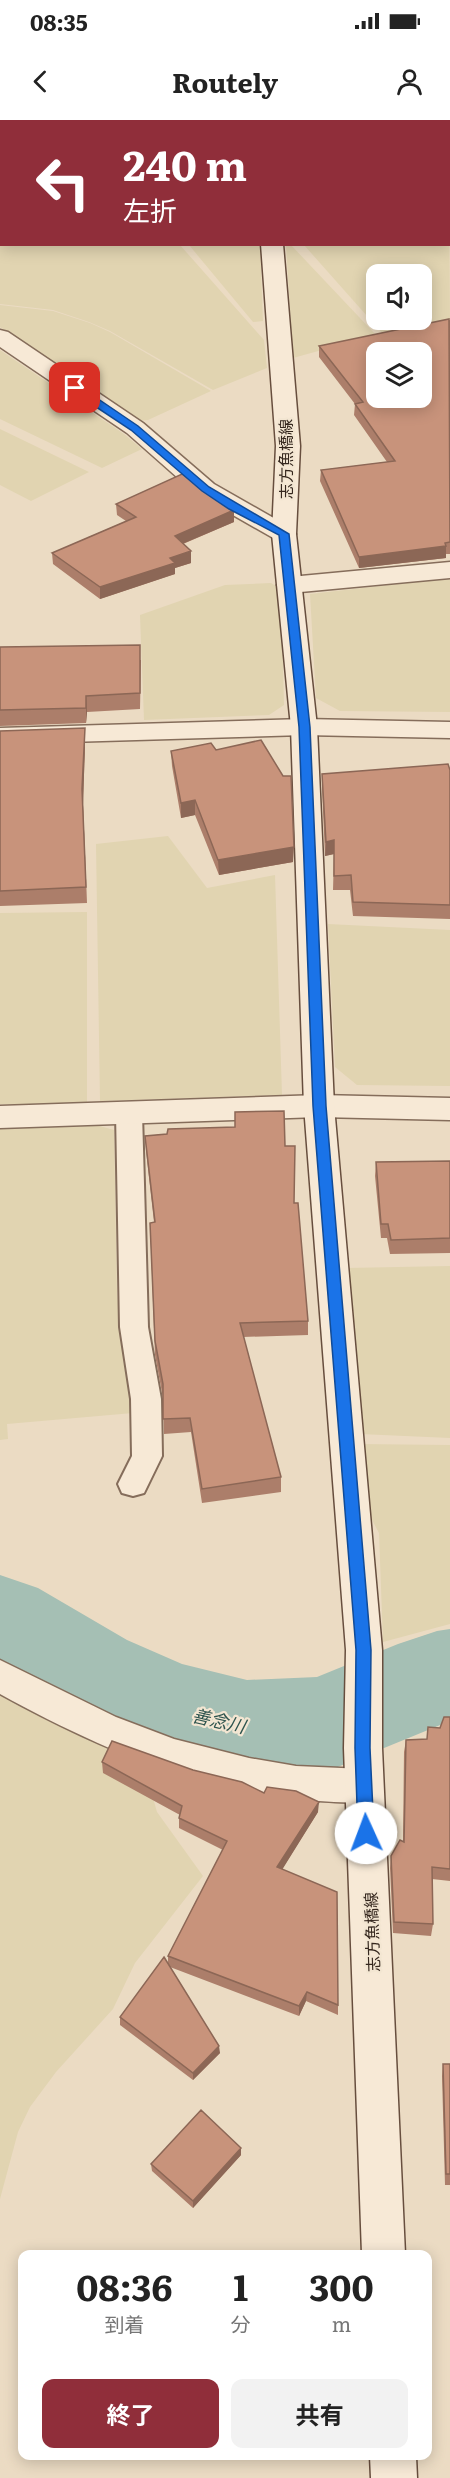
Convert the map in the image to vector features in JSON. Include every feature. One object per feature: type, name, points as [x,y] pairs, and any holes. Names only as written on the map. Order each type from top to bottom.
[{"type":"main road","name":"志方魚橋線","points":[[272,246],[288,446],[284,534],[304,727],[319,1106],[364,1650],[364,1767],[384,2250]]},
{"type":"main road","points":[[0,337],[135,428],[205,489],[284,534]]},
{"type":"main road","points":[[290,585],[450,570]]},
{"type":"main road","points":[[0,736],[304,727],[450,730]]},
{"type":"main road","points":[[0,1117],[319,1106],[450,1109]]},
{"type":"main road","points":[[0,1676],[65,1712],[107,1731],[194,1763],[286,1781],[364,1767]]},
{"type":"main road","points":[[393,2460],[394,2478]]},
{"type":"lane","points":[[129,1113],[134,1328],[146,1399],[147,1456],[133,1484]]},
{"type":"shaded area","points":[[0,246],[181,246],[264,340],[267,368],[213,390],[110,331],[89,322],[53,310],[0,304]]},
{"type":"shaded area","points":[[190,246],[260,246],[263,321],[253,322]]},
{"type":"shaded area","points":[[286,246],[292,246],[366,324],[366,330],[371,330],[376,335],[293,358]]},
{"type":"shaded area","points":[[305,246],[449,246],[450,325],[432,327],[432,264],[366,264],[366,315]]},
{"type":"shaded area","points":[[0,305],[53,311],[90,323],[110,332],[211,391],[148,420],[138,421],[0,327]]},
{"type":"shaded area","points":[[379,330],[413,330],[383,334]]},
{"type":"shaded area","points":[[0,350],[124,434],[142,449],[102,468],[0,419]]},
{"type":"shaded area","points":[[0,429],[89,472],[31,501],[0,485]]},
{"type":"shaded area","points":[[450,578],[450,712],[340,711],[316,698],[310,594]]},
{"type":"shaded area","points":[[271,583],[281,589],[284,705],[269,715],[144,720],[140,615],[225,585]]},
{"type":"shaded area","points":[[168,836],[207,888],[275,875],[282,1095],[100,1101],[96,844]]},
{"type":"shaded area","points":[[87,912],[87,1105],[0,1104],[0,913]]},
{"type":"shaded area","points":[[328,924],[450,930],[450,1086],[357,1085],[335,1067]]},
{"type":"shaded area","points":[[96,1125],[114,1130],[117,1293],[123,1360],[133,1413],[7,1424],[8,1439],[0,1440],[0,1128]]},
{"type":"shaded area","points":[[450,1266],[450,1438],[360,1434],[346,1268]]},
{"type":"shaded area","points":[[358,1444],[450,1445],[450,1624],[383,1642],[379,1533],[363,1503]]},
{"type":"shaded area","points":[[0,1694],[72,1730],[142,1759],[157,1812],[203,1876],[135,1963],[113,2009],[56,2072],[30,2107],[18,2132],[0,2199]]},
{"type":"building","points":[[449,319],[450,542],[445,543],[446,546],[359,557],[321,470],[395,461],[355,404],[363,402],[319,346],[396,330],[432,330],[432,323]]},
{"type":"building","points":[[182,474],[234,510],[175,536],[191,551],[170,558],[175,563],[100,587],[52,553],[136,517],[116,504]]},
{"type":"building","points":[[140,645],[140,693],[86,696],[86,708],[0,710],[0,647]]},
{"type":"building","points":[[85,728],[82,789],[86,887],[0,891],[0,731]]},
{"type":"building","points":[[261,740],[283,776],[291,776],[294,847],[218,860],[195,800],[181,803],[171,751],[211,743],[216,750]]},
{"type":"building","points":[[448,764],[450,770],[450,905],[353,902],[351,875],[334,876],[334,840],[326,842],[322,774]]},
{"type":"building","points":[[284,1111],[285,1146],[295,1146],[294,1203],[298,1203],[308,1321],[240,1323],[281,1477],[202,1489],[190,1418],[163,1419],[163,1384],[155,1341],[150,1223],[155,1222],[145,1136],[167,1134],[168,1129],[235,1127],[235,1112]]},
{"type":"building","points":[[450,1161],[450,1238],[391,1240],[388,1224],[381,1224],[376,1162]]},
{"type":"building","points":[[444,1717],[450,1717],[450,1869],[432,1867],[433,1924],[394,1922],[391,1856],[400,1840],[404,1842],[406,1740],[427,1739],[428,1727],[440,1728]]},
{"type":"building","points":[[112,1741],[193,1770],[242,1782],[264,1793],[267,1787],[296,1791],[319,1802],[277,1867],[337,1892],[338,2005],[307,1992],[299,2006],[168,1956],[227,1841],[179,1818],[182,1806],[102,1762]]},
{"type":"building","points":[[164,1957],[219,2046],[193,2073],[120,2017]]},
{"type":"building","points":[[443,2064],[450,2064],[450,2174],[446,2174]]},
{"type":"building","points":[[201,2110],[241,2148],[193,2201],[151,2164]]},
{"type":"waterway","name":"善念川","points":[[0,1620],[88,1673],[166,1707],[247,1728],[323,1725],[437,1677],[450,1675]]},
{"type":"route","points":[[75,388],[135,428],[205,489],[284,534],[304,727],[319,1106],[364,1650],[363,1748],[366,1833]]}]
